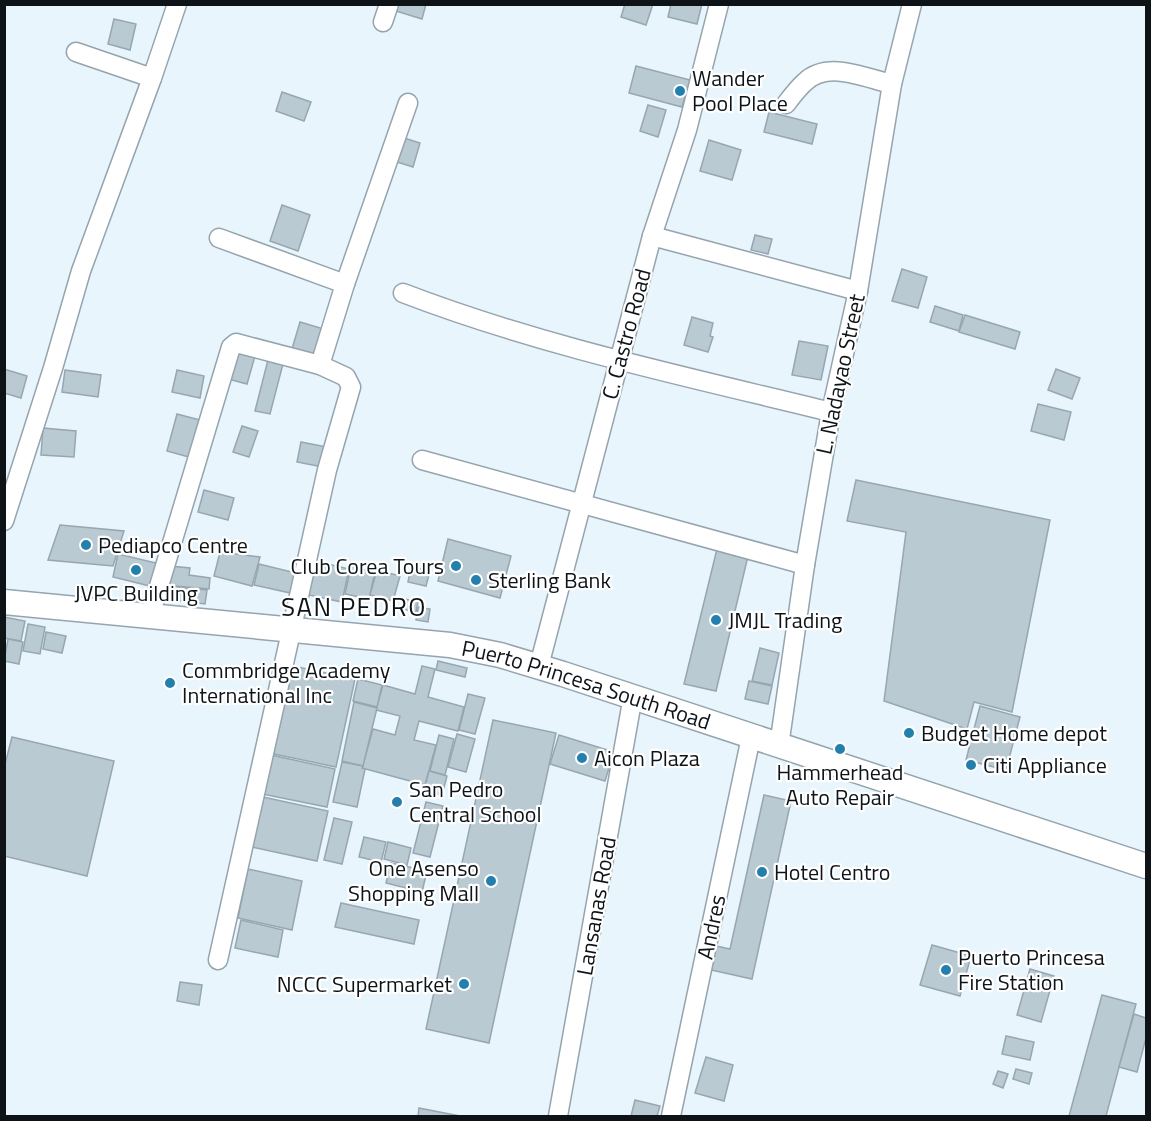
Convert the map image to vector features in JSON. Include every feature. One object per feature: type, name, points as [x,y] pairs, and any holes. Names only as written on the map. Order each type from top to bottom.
[{"type":"main road","name":"Puerto Princesa South Road","points":[[4,602],[450,645],[501,655],[633,696],[751,737],[1146,866]]},
{"type":"main road","points":[[1109,853],[1146,849]]},
{"type":"street","points":[[4,520],[53,368],[81,271],[177,4]]},
{"type":"street","name":"C. Castro Road","points":[[539,666],[652,236],[687,130],[719,4]]},
{"type":"street","name":"L. Nadayao Street","points":[[779,746],[805,565],[831,412],[858,291],[892,84],[912,4]]},
{"type":"street","points":[[76,52],[152,78]]},
{"type":"street","points":[[786,104],[806,81],[821,72],[839,71],[892,84]]},
{"type":"street","points":[[320,365],[345,284],[408,103]]},
{"type":"street","points":[[652,236],[858,291]]},
{"type":"street","points":[[219,238],[345,284]]},
{"type":"street","points":[[404,293],[462,316],[619,359],[831,412]]},
{"type":"street","points":[[150,616],[231,348],[236,343],[320,365],[346,377],[351,387],[327,470],[218,960]]},
{"type":"street","points":[[422,460],[805,565]]},
{"type":"street","name":"Lansanas Road","points":[[558,1116],[633,696]]},
{"type":"street","name":"Andres","points":[[671,1116],[751,737]]},
{"type":"building","points":[[398,4],[426,4],[422,19],[396,11]]},
{"type":"building","points":[[625,4],[653,4],[646,25],[621,17]]},
{"type":"building","points":[[671,4],[702,4],[697,24],[668,17]]},
{"type":"building","points":[[114,19],[136,24],[130,50],[108,44]]},
{"type":"building","points":[[636,66],[690,80],[682,107],[629,93]]},
{"type":"building","points":[[282,92],[311,102],[304,121],[276,111]]},
{"type":"building","points":[[648,105],[666,110],[658,137],[640,131]]},
{"type":"building","points":[[769,112],[817,124],[812,144],[764,132]]},
{"type":"building","points":[[401,137],[420,143],[413,167],[394,161]]},
{"type":"building","points":[[709,140],[741,150],[732,180],[700,171]]},
{"type":"building","points":[[282,205],[310,215],[298,251],[270,241]]},
{"type":"building","points":[[755,235],[772,239],[768,254],[751,250]]},
{"type":"building","points":[[902,269],[927,277],[918,308],[892,301]]},
{"type":"building","points":[[935,306],[963,315],[959,331],[930,322]]},
{"type":"building","points":[[965,315],[1020,332],[1015,349],[959,332]]},
{"type":"building","points":[[692,317],[713,323],[710,336],[713,337],[708,352],[684,345]]},
{"type":"building","points":[[300,322],[327,330],[318,357],[292,349]]},
{"type":"building","points":[[799,341],[828,346],[821,380],[792,375]]},
{"type":"building","points":[[237,350],[255,356],[247,384],[228,379]]},
{"type":"building","points":[[269,356],[284,360],[270,414],[255,411]]},
{"type":"building","points":[[4,369],[27,376],[21,398],[4,393]]},
{"type":"building","points":[[1056,369],[1080,378],[1072,399],[1048,390]]},
{"type":"building","points":[[65,370],[101,375],[98,397],[62,392]]},
{"type":"building","points":[[177,370],[204,376],[200,398],[172,392]]},
{"type":"building","points":[[1038,404],[1071,412],[1064,440],[1031,431]]},
{"type":"building","points":[[177,414],[200,420],[189,457],[167,451]]},
{"type":"building","points":[[242,426],[258,431],[249,457],[233,452]]},
{"type":"building","points":[[43,428],[76,431],[74,457],[41,455]]},
{"type":"building","points":[[301,442],[327,447],[323,467],[297,462]]},
{"type":"building","points":[[856,480],[1050,520],[1012,712],[974,702],[967,729],[884,701],[906,532],[847,521]]},
{"type":"building","points":[[204,490],[234,498],[228,520],[198,512]]},
{"type":"building","name":"Pediapco Centre","points":[[60,525],[124,531],[113,566],[48,560]]},
{"type":"building","points":[[448,539],[511,556],[500,598],[438,581]]},
{"type":"building","name":"JMJL Trading","points":[[717,549],[748,556],[716,691],[684,684]]},
{"type":"building","points":[[220,552],[260,557],[252,586],[214,576]]},
{"type":"building","name":"JVPC Building","points":[[118,554],[160,564],[154,587],[113,577]]},
{"type":"building","points":[[311,560],[349,569],[342,602],[304,594]]},
{"type":"building","points":[[259,564],[300,574],[295,594],[254,585]]},
{"type":"building","points":[[170,566],[190,568],[189,575],[210,578],[209,589],[164,585]]},
{"type":"building","points":[[351,566],[375,572],[369,599],[345,594]]},
{"type":"building","points":[[411,566],[430,571],[426,586],[408,582]]},
{"type":"building","points":[[377,570],[400,576],[393,601],[370,595]]},
{"type":"building","points":[[167,586],[207,590],[205,604],[165,599]]},
{"type":"building","points":[[405,599],[418,602],[416,612],[403,609]]},
{"type":"building","points":[[418,607],[430,609],[428,622],[416,620]]},
{"type":"building","points":[[4,617],[25,621],[21,641],[4,638]]},
{"type":"building","points":[[28,624],[45,627],[40,654],[23,651]]},
{"type":"building","points":[[46,632],[66,636],[62,653],[43,649]]},
{"type":"building","points":[[8,639],[23,642],[19,664],[4,661]]},
{"type":"building","points":[[760,648],[779,653],[772,685],[752,681]]},
{"type":"building","points":[[438,661],[467,668],[465,677],[436,670]]},
{"type":"building","points":[[288,665],[355,679],[336,767],[269,753]]},
{"type":"building","points":[[422,666],[435,669],[428,697],[464,707],[458,731],[419,721],[414,740],[436,745],[425,785],[362,768],[373,729],[395,735],[400,716],[376,710],[383,685],[415,694]]},
{"type":"building","points":[[358,679],[382,685],[377,707],[353,701]]},
{"type":"building","points":[[749,681],[772,686],[768,704],[745,699]]},
{"type":"building","points":[[468,694],[485,698],[475,734],[459,730]]},
{"type":"building","points":[[354,702],[377,708],[363,766],[342,761]]},
{"type":"building","points":[[980,706],[1020,717],[1006,770],[966,760]]},
{"type":"building","name":"One Asenso Shopping Mall","points":[[493,720],[556,733],[489,1043],[426,1029]]},
{"type":"building","points":[[457,734],[475,739],[466,772],[448,767]]},
{"type":"building","points":[[439,735],[454,739],[445,775],[430,771]]},
{"type":"building","name":"Aicon Plaza","points":[[559,735],[614,752],[605,781],[550,764]]},
{"type":"building","points":[[12,737],[114,761],[87,876],[4,856],[4,768]]},
{"type":"building","points":[[271,755],[335,769],[327,807],[262,794]]},
{"type":"building","points":[[342,762],[363,766],[362,768],[365,769],[357,807],[333,802]]},
{"type":"building","points":[[429,771],[447,776],[442,795],[424,790]]},
{"type":"building","points":[[764,795],[791,801],[752,979],[711,970],[716,946],[730,949]]},
{"type":"building","points":[[263,797],[328,811],[317,861],[252,847]]},
{"type":"building","points":[[426,802],[443,806],[430,857],[413,853]]},
{"type":"building","points":[[334,818],[352,822],[342,864],[324,860]]},
{"type":"building","points":[[364,837],[386,842],[381,862],[359,857]]},
{"type":"building","points":[[388,842],[411,848],[407,865],[384,859]]},
{"type":"building","points":[[391,863],[427,871],[422,892],[386,883]]},
{"type":"building","points":[[248,869],[302,881],[292,930],[238,918]]},
{"type":"building","points":[[341,903],[419,920],[414,944],[335,927]]},
{"type":"building","points":[[241,920],[283,930],[278,957],[235,948]]},
{"type":"building","name":"Puerto Princesa Fire Station","points":[[932,945],[971,956],[960,996],[920,985]]},
{"type":"building","points":[[1030,969],[1054,976],[1041,1022],[1017,1015]]},
{"type":"building","points":[[180,982],[202,985],[199,1005],[177,1001]]},
{"type":"building","points":[[1102,995],[1136,1004],[1106,1116],[1069,1116]]},
{"type":"building","points":[[1134,1014],[1146,1018],[1146,1038],[1137,1072],[1119,1067]]},
{"type":"building","points":[[1006,1036],[1034,1042],[1030,1060],[1002,1054]]},
{"type":"building","points":[[706,1057],[733,1065],[724,1101],[695,1093]]},
{"type":"building","points":[[1016,1069],[1032,1073],[1029,1084],[1013,1079]]},
{"type":"building","points":[[998,1071],[1008,1074],[1003,1088],[993,1084]]},
{"type":"building","points":[[635,1100],[660,1106],[657,1116],[631,1116]]},
{"type":"building","points":[[419,1108],[460,1116],[418,1116]]},
{"type":"place","name":"Wander Pool Place","points":[[680,91]]},
{"type":"place","name":"Pediapco Centre","points":[[86,545]]},
{"type":"place","name":"Club Corea Tours","points":[[456,566]]},
{"type":"place","name":"JVPC Building","points":[[136,570]]},
{"type":"place","name":"Sterling Bank","points":[[476,580]]},
{"type":"place","name":"JMJL Trading","points":[[716,620]]},
{"type":"place","name":"Commbridge Academy International Inc","points":[[170,683]]},
{"type":"place","name":"Budget Home depot","points":[[909,733]]},
{"type":"place","name":"Hammerhead Auto Repair","points":[[840,749]]},
{"type":"place","name":"Aicon Plaza","points":[[582,758]]},
{"type":"place","name":"Citi Appliance","points":[[971,765]]},
{"type":"place","name":"San Pedro Central School","points":[[397,802]]},
{"type":"place","name":"Hotel Centro","points":[[762,872]]},
{"type":"place","name":"One Asenso Shopping Mall","points":[[491,881]]},
{"type":"place","name":"Puerto Princesa Fire Station","points":[[946,970]]},
{"type":"place","name":"NCCC Supermarket","points":[[464,984]]},
{"type":"district","name":"SAN PEDRO","points":[[354,606]]}]
